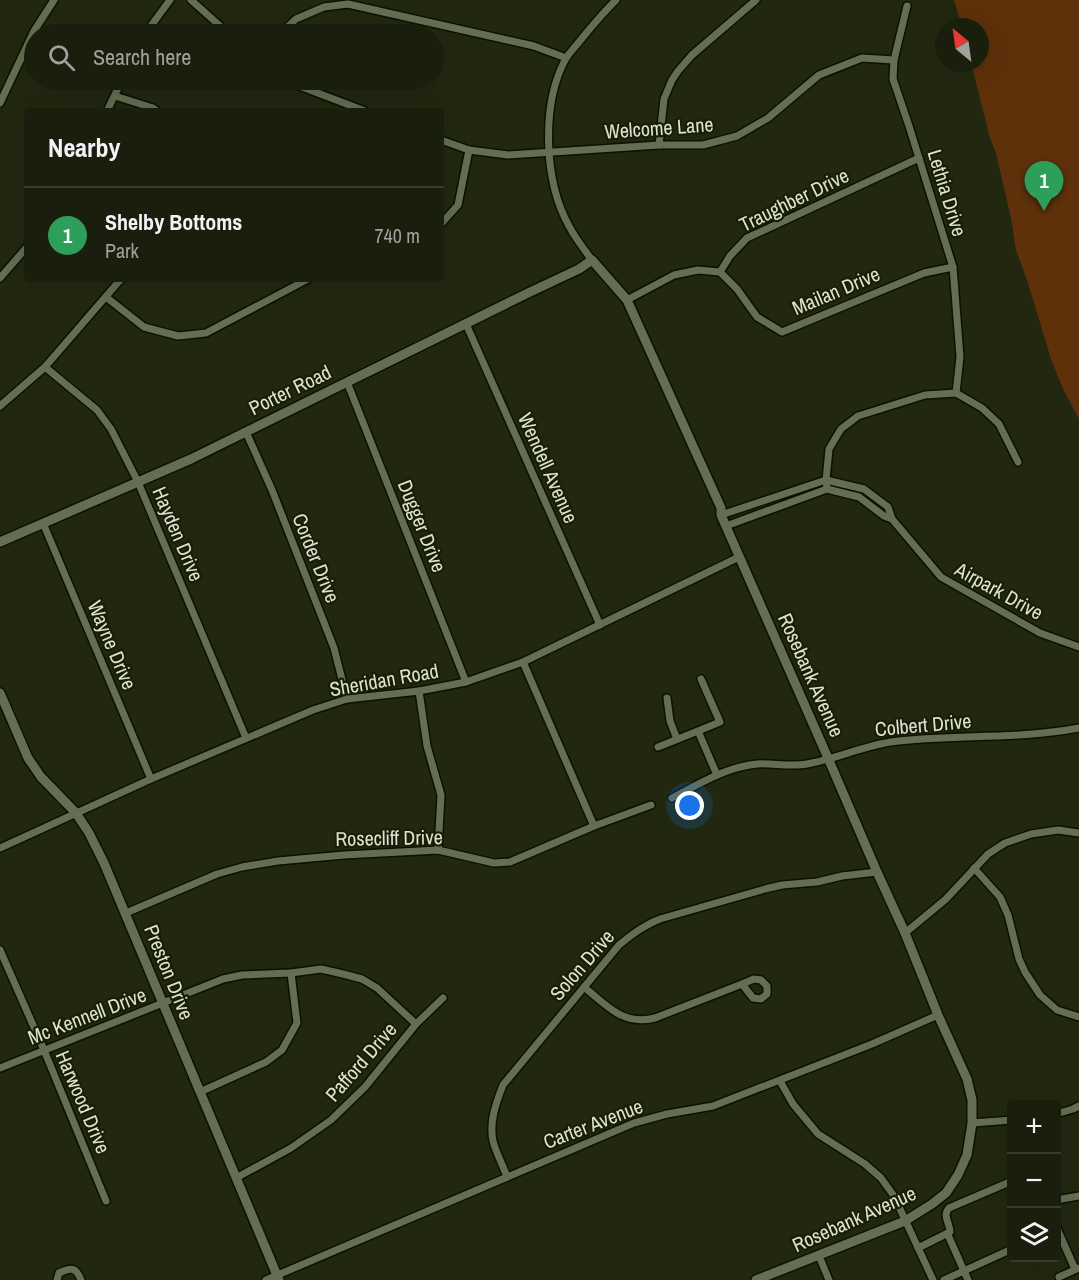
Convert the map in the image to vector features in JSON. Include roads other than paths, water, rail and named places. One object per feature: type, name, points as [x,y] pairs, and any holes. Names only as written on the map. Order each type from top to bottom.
[{"type":"street","points":[[39,24],[54,0]]},
{"type":"street","points":[[152,24],[170,0]]},
{"type":"street","points":[[191,0],[218,24]]},
{"type":"street","name":"Rosebank Avenue","points":[[616,0],[600,15],[566,58],[555,84],[549,120],[554,190],[568,225],[592,260],[627,300],[721,508],[721,515],[739,557],[905,933],[967,1079],[972,1100],[972,1123],[967,1155],[946,1192],[932,1204],[905,1221],[756,1280]]},
{"type":"street","points":[[659,145],[664,99],[678,71],[692,55],[756,0]]},
{"type":"street","points":[[291,24],[296,19],[324,7],[348,4],[437,24]]},
{"type":"street","name":"Lethia Drive","points":[[907,6],[894,60],[893,79],[953,267],[960,357],[956,393]]},
{"type":"street","points":[[444,26],[534,46],[566,58]]},
{"type":"street","points":[[0,103],[24,52]]},
{"type":"street","name":"Welcome Lane","points":[[444,141],[469,150],[508,155],[659,145],[703,145],[737,136],[768,118],[819,75],[862,58],[894,60]]},
{"type":"street","points":[[109,108],[118,90]]},
{"type":"street","points":[[310,90],[357,108]]},
{"type":"street","points":[[115,96],[153,108]]},
{"type":"street","points":[[444,221],[458,205],[469,150]]},
{"type":"street","name":"Traughber Drive","points":[[720,272],[730,256],[747,238],[919,158]]},
{"type":"street","points":[[0,278],[24,250]]},
{"type":"street","name":"Porter Road","points":[[0,542],[246,432],[561,278],[592,260]]},
{"type":"street","name":"Mailan Drive","points":[[720,272],[737,289],[757,317],[782,332],[924,273],[953,267]]},
{"type":"street","points":[[627,300],[674,276],[698,270],[720,272]]},
{"type":"street","points":[[0,406],[45,367],[118,282]]},
{"type":"street","points":[[106,297],[144,327],[178,336],[206,333],[302,282]]},
{"type":"street","name":"Wendell Avenue","points":[[466,324],[600,625]]},
{"type":"street","name":"Hayden Drive","points":[[45,367],[97,410],[111,429],[138,482],[246,738]]},
{"type":"street","name":"Dugger Drive","points":[[347,382],[466,682]]},
{"type":"street","points":[[726,526],[827,489],[829,449],[841,429],[858,416],[925,395],[956,393],[982,408],[999,424],[1018,462]]},
{"type":"street","name":"Corder Drive","points":[[246,432],[272,490],[334,648],[347,699]]},
{"type":"street","points":[[721,515],[826,480]]},
{"type":"street","name":"Airpark Drive","points":[[826,480],[864,489],[888,507],[892,519],[941,577],[1040,633],[1079,647]]},
{"type":"street","name":"Airpark Drive","points":[[827,489],[859,497],[884,516],[892,519]]},
{"type":"street","name":"Wayne Drive","points":[[43,523],[151,779]]},
{"type":"street","name":"Sheridan Road","points":[[0,848],[151,779],[313,710],[347,699],[419,691],[466,682],[523,662],[739,557]]},
{"type":"street","points":[[523,662],[594,826]]},
{"type":"street","points":[[658,747],[720,722],[701,679]]},
{"type":"street","points":[[419,691],[427,746],[441,795],[438,850]]},
{"type":"street","name":"Preston Drive","points":[[0,693],[28,758],[41,777],[76,813],[89,833],[126,913],[278,1278]]},
{"type":"street","points":[[667,698],[670,721],[677,739]]},
{"type":"street","name":"Colbert Drive","points":[[672,798],[733,768],[758,764],[806,764],[889,742],[1031,735],[1079,728]]},
{"type":"street","points":[[698,731],[717,775]]},
{"type":"street","name":"Rosecliff Drive","points":[[126,913],[217,874],[278,861],[438,850],[494,863],[510,862],[594,826],[651,805]]},
{"type":"street","points":[[905,933],[946,899],[988,854],[1005,843],[1031,834],[1058,830],[1079,833]]},
{"type":"street","points":[[974,868],[1000,897],[1008,915],[1019,959],[1040,995],[1057,1010],[1079,1017]]},
{"type":"street","name":"Solon Drive","points":[[507,1177],[493,1140],[492,1121],[496,1102],[503,1086],[619,945],[633,933],[673,914],[765,889],[877,872]]},
{"type":"street","name":"Harwood Drive","points":[[0,950],[106,1201]]},
{"type":"street","name":"Mc Kennell Drive","points":[[0,1068],[223,979],[242,975],[321,969],[362,979],[377,988],[416,1024]]},
{"type":"street","points":[[200,1092],[266,1062],[282,1050],[297,1023],[291,973]]},
{"type":"street","points":[[584,987],[624,1018],[644,1021],[742,984]]},
{"type":"street","name":"Pafford Drive","points":[[236,1178],[291,1148],[331,1120],[365,1087],[416,1024],[443,998]]},
{"type":"street","name":"Carter Avenue","points":[[266,1280],[278,1278],[634,1123],[667,1114],[714,1106],[938,1015]]},
{"type":"street","points":[[780,1081],[793,1104],[818,1134],[865,1164],[881,1178],[894,1196],[933,1280]]},
{"type":"street","points":[[1061,1113],[1079,1106]]},
{"type":"street","points":[[972,1123],[1007,1120]]},
{"type":"street","points":[[918,1248],[951,1232],[945,1213],[948,1208],[1007,1183]]},
{"type":"street","points":[[1061,1199],[1079,1196]]},
{"type":"street","points":[[948,1235],[968,1280]]},
{"type":"street","points":[[1059,1277],[1077,1268],[1061,1236]]},
{"type":"street","points":[[944,1280],[1007,1251]]},
{"type":"street","points":[[819,1256],[829,1280]]},
{"type":"street","points":[[57,1280],[59,1273],[66,1269],[73,1269],[81,1280]]},
{"type":"place","name":"Shelby Bottoms","points":[[1044,211]]}]
